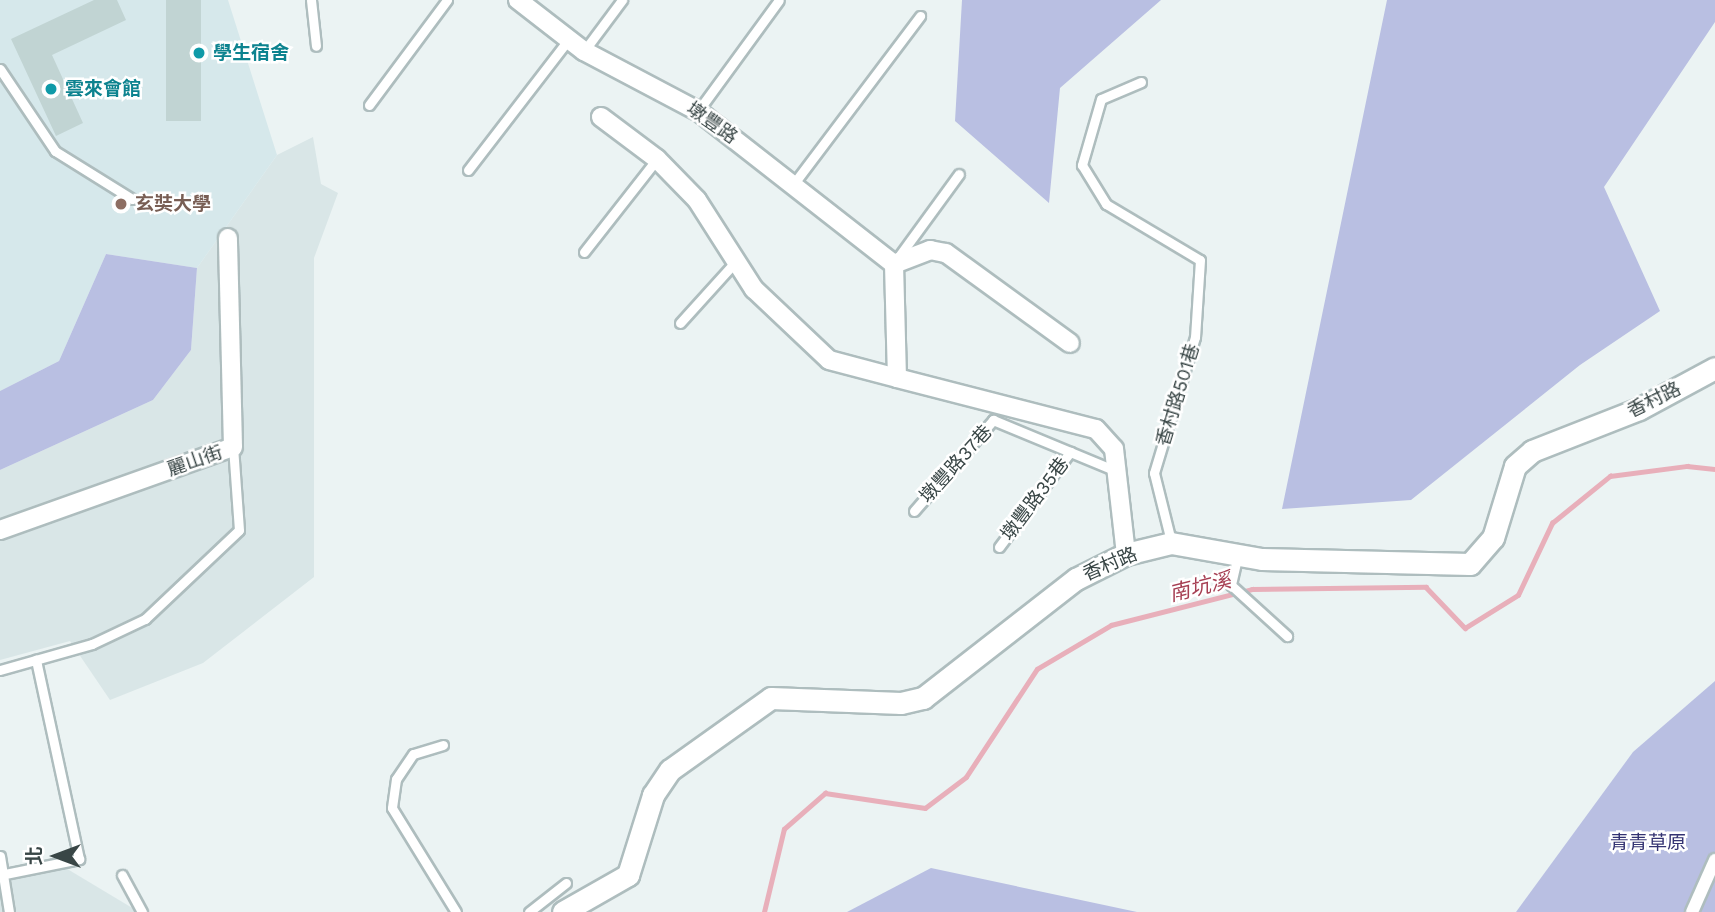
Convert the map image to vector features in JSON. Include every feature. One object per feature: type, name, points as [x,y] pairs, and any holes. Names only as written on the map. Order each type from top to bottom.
[{"type":"street","name":"墩豐路","points":[[518,0],[583,51],[698,111],[795,182],[894,264]]},
{"type":"street","points":[[601,117],[657,159],[714,220],[754,289],[830,360],[1096,429],[1114,449],[1126,554]]},
{"type":"street","name":"麗山街","points":[[0,530],[233,447],[228,238]]},
{"type":"street","points":[[897,378],[894,264],[930,250],[946,253],[1070,343]]},
{"type":"street","name":"香村路","points":[[563,912],[628,875],[658,785],[743,713],[771,698],[901,703],[923,698],[1002,631],[1076,579],[1126,554],[1171,543],[1238,554],[1470,564],[1493,538],[1515,466],[1532,451],[1639,409],[1715,368]]},
{"type":"street","points":[[1692,912],[1715,860]]},
{"type":"lane","points":[[311,0],[316,46]]},
{"type":"lane","points":[[369,105],[447,0]]},
{"type":"lane","points":[[583,51],[622,0]]},
{"type":"lane","points":[[698,111],[779,0]]},
{"type":"lane","points":[[795,182],[919,16]]},
{"type":"lane","points":[[468,170],[569,39]]},
{"type":"lane","points":[[0,69],[55,151],[132,200]]},
{"type":"lane","name":"香村路501巷","points":[[1141,82],[1101,99],[1082,165],[1106,204],[1200,260],[1195,337],[1154,473],[1171,543]]},
{"type":"lane","points":[[583,252],[657,159]]},
{"type":"lane","points":[[894,264],[959,174]]},
{"type":"lane","points":[[680,323],[737,259]]},
{"type":"lane","name":"墩豐路37巷","points":[[914,511],[993,420],[1115,471]]},
{"type":"lane","points":[[0,670],[36,660],[145,620],[239,530],[233,447]]},
{"type":"lane","name":"墩豐路35巷","points":[[999,547],[1070,452]]},
{"type":"lane","points":[[1238,554],[1231,585],[1287,636]]},
{"type":"lane","points":[[2,875],[79,859],[36,660]]},
{"type":"lane","points":[[443,745],[413,754],[397,779],[392,808],[456,912]]},
{"type":"lane","points":[[0,856],[9,912]]},
{"type":"lane","points":[[122,875],[142,912]]},
{"type":"lane","points":[[529,912],[566,883]]},
{"type":"shaded area","name":"玄奘大學","points":[[0,0],[228,0],[277,155],[197,268],[106,254],[59,361],[0,391]]},
{"type":"shaded area","points":[[313,137],[321,184],[338,193],[314,258],[314,577],[203,663],[110,700],[70,641],[0,660],[0,470],[153,400],[191,350],[197,268],[277,155]]},
{"type":"shaded area","points":[[59,864],[139,912],[0,912],[0,878]]},
{"type":"green space","points":[[962,0],[1161,0],[1060,88],[1049,203],[955,121]]},
{"type":"green space","points":[[1387,0],[1715,0],[1715,22],[1604,187],[1660,311],[1580,365],[1411,500],[1282,509]]},
{"type":"green space","points":[[106,254],[197,268],[191,350],[153,400],[0,470],[0,391],[59,361]]},
{"type":"green space","name":"青青草原","points":[[1715,681],[1715,912],[1516,912],[1633,752]]},
{"type":"green space","points":[[931,868],[1137,912],[847,912]]},
{"type":"building","name":"雲來會館","points":[[94,0],[117,0],[126,20],[52,55],[83,123],[56,136],[11,39]]},
{"type":"building","points":[[166,0],[201,0],[201,121],[166,121]]},
{"type":"waterway","name":"南坑溪","points":[[764,912],[784,829],[825,793],[925,808],[966,777],[1037,669],[1111,625],[1252,589],[1426,587],[1465,628],[1518,595],[1552,523],[1610,476],[1687,466],[1715,469]]},
{"type":"place","name":"學生宿舍","points":[[199,53]]},
{"type":"place","name":"雲來會館","points":[[51,89]]},
{"type":"place","name":"玄奘大學","points":[[121,204]]}]
